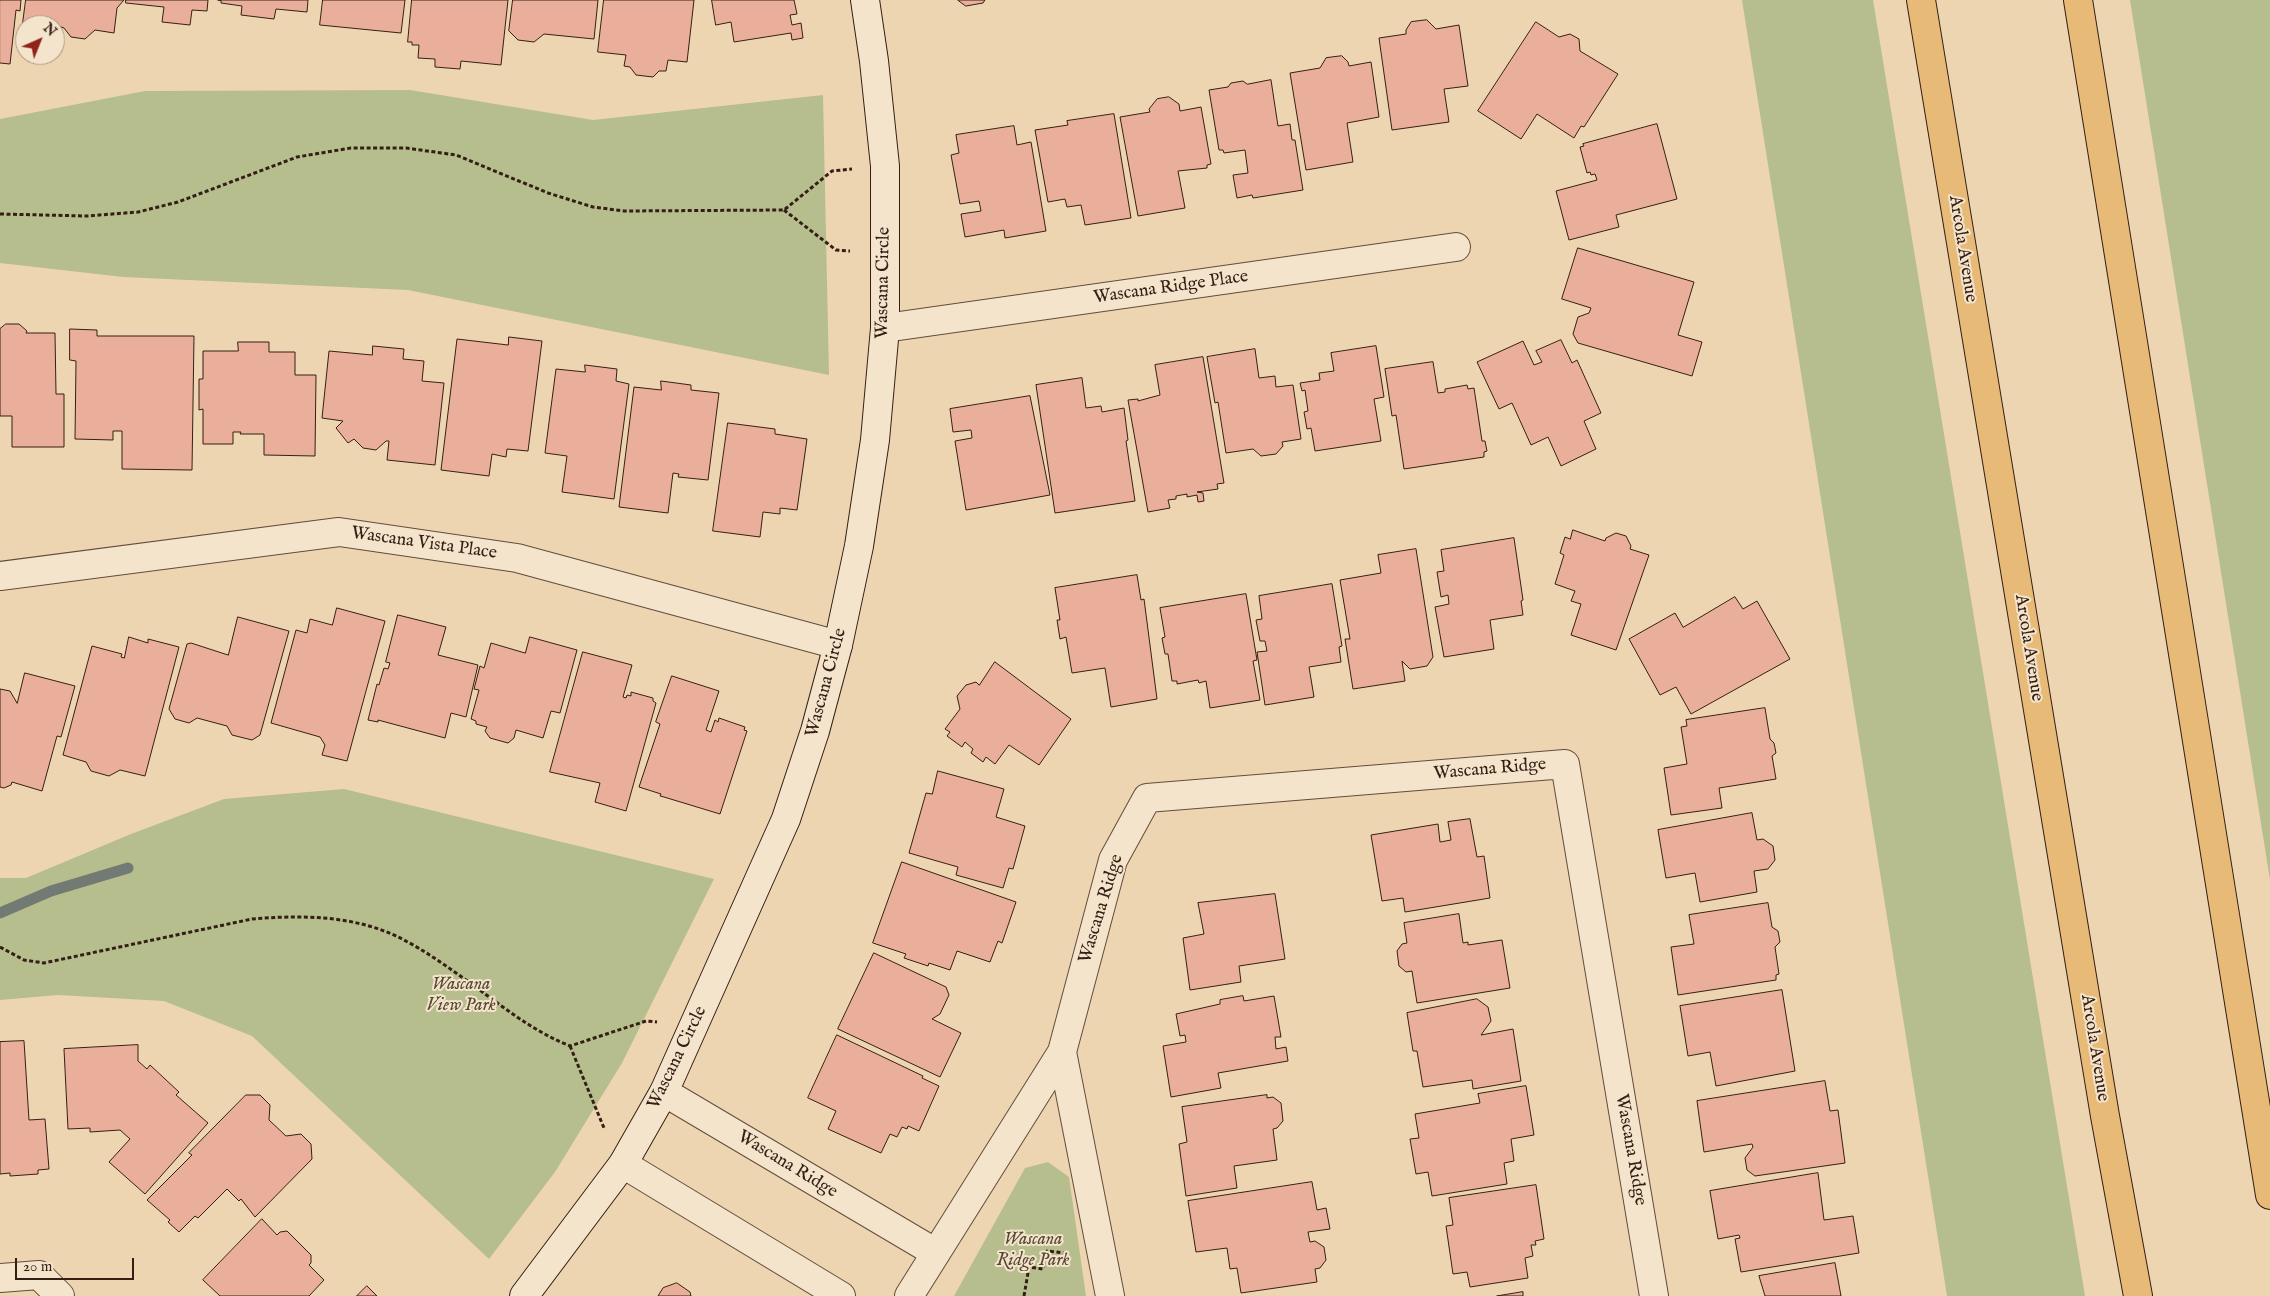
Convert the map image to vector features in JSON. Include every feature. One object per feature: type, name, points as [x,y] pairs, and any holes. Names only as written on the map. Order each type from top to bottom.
[{"type":"main road","name":"Arcola Avenue","points":[[1921,0],[2105,1116],[2138,1296]]},
{"type":"main road","points":[[2078,0],[2270,1195]]},
{"type":"street","name":"Wascana Circle","points":[[524,1296],[623,1164],[664,1092],[786,819],[815,731],[838,645],[859,546],[875,440],[885,328],[885,166],[874,61],[865,0]]},
{"type":"street","name":"Wascana Ridge Place","points":[[885,328],[1456,247]]},
{"type":"street","name":"Wascana Vista Place","points":[[0,576],[339,532],[517,558],[838,645]]},
{"type":"street","name":"Wascana Ridge","points":[[909,1296],[1062,1052],[1113,860],[1147,798],[1565,764],[1654,1296]]},
{"type":"street","name":"Wascana Ridge","points":[[1062,1052],[1110,1296]]},
{"type":"street","name":"Wascana Ridge","points":[[664,1092],[936,1253]]},
{"type":"street","points":[[623,1164],[841,1296]]},
{"type":"street","points":[[0,1278],[39,1275],[60,1296]]},
{"type":"path","points":[[0,214],[87,216],[138,212],[178,202],[297,157],[351,148],[406,148],[456,155],[548,193],[593,207],[624,211],[784,210],[836,250],[886,252]]},
{"type":"path","points":[[784,210],[832,171],[885,166]]},
{"type":"path","points":[[0,947],[24,960],[44,963],[252,919],[280,917],[340,920],[366,925],[396,936],[411,944],[522,1021],[548,1037],[570,1046],[646,1021],[695,1023]]},
{"type":"path","points":[[570,1046],[596,1112],[623,1164]]},
{"type":"path","points":[[1024,1296],[1030,1267],[1043,1269],[1047,1252],[1102,1256]]},
{"type":"green space","points":[[1742,0],[1873,0],[2085,1296],[1947,1296]]},
{"type":"green space","points":[[2130,0],[2270,0],[2270,880]]},
{"type":"green space","points":[[410,90],[593,120],[823,95],[829,375],[408,290],[123,277],[0,263],[0,119],[145,91]]},
{"type":"green space","name":"Wascana View Park","points":[[344,789],[714,879],[622,1063],[555,1172],[489,1259],[252,1036],[164,1001],[58,995],[0,1000],[0,878],[26,878],[131,834],[224,799]]},
{"type":"green space","name":"Wascana Ridge Park","points":[[1048,1162],[1069,1177],[1086,1296],[954,1296],[1025,1168]]},
{"type":"building","points":[[0,0],[21,0],[20,11],[16,10],[15,15],[10,64],[0,63]]},
{"type":"building","points":[[26,0],[124,0],[117,8],[114,33],[95,30],[85,39],[71,37],[65,29],[65,15],[24,15]]},
{"type":"building","points":[[126,0],[208,0],[207,11],[192,10],[190,25],[162,22],[164,7],[126,3]]},
{"type":"building","points":[[218,0],[308,0],[307,12],[276,9],[274,19],[241,15],[242,6],[221,3]]},
{"type":"building","points":[[323,0],[405,0],[401,33],[320,25]]},
{"type":"building","points":[[412,0],[508,0],[501,65],[461,61],[460,69],[435,67],[435,59],[418,58],[419,45],[412,45],[412,42],[408,42]]},
{"type":"building","points":[[513,0],[598,0],[594,39],[544,34],[534,42],[518,40],[509,31]]},
{"type":"building","points":[[604,0],[694,0],[687,62],[668,60],[666,71],[659,71],[653,77],[636,75],[630,67],[624,66],[626,55],[598,52]]},
{"type":"building","points":[[712,0],[794,0],[797,14],[790,15],[792,25],[801,23],[803,38],[792,40],[791,33],[734,42],[731,22],[716,25]]},
{"type":"building","points":[[958,0],[985,0],[983,3],[966,6]]},
{"type":"building","points":[[1427,20],[1436,29],[1459,25],[1468,86],[1444,89],[1449,122],[1392,130],[1379,38],[1406,34],[1406,30],[1411,22]]},
{"type":"building","points":[[1536,22],[1559,37],[1570,34],[1579,39],[1580,51],[1618,74],[1584,127],[1581,126],[1574,138],[1537,114],[1521,139],[1478,111]]},
{"type":"building","points":[[1342,56],[1349,66],[1371,62],[1379,117],[1347,123],[1353,162],[1306,170],[1290,73],[1320,68],[1326,58]]},
{"type":"building","points":[[1271,80],[1278,126],[1290,124],[1292,140],[1295,140],[1303,190],[1253,198],[1252,195],[1237,198],[1233,175],[1248,173],[1245,150],[1224,153],[1223,150],[1219,150],[1209,90],[1228,87],[1231,83],[1243,81],[1247,84]]},
{"type":"building","points":[[1169,97],[1179,104],[1180,111],[1201,107],[1211,164],[1207,165],[1207,168],[1178,171],[1185,208],[1138,216],[1120,117],[1150,112],[1149,109],[1157,99]]},
{"type":"building","points":[[1114,114],[1131,218],[1085,225],[1081,205],[1067,207],[1065,199],[1048,202],[1035,130],[1068,125],[1067,121]]},
{"type":"building","points":[[1657,124],[1677,199],[1616,215],[1619,227],[1569,240],[1556,191],[1597,180],[1595,174],[1587,173],[1580,147],[1584,146],[1583,144]]},
{"type":"building","points":[[1014,126],[1017,145],[1031,142],[1046,231],[1005,238],[1004,230],[965,237],[961,214],[981,211],[979,201],[960,204],[951,155],[959,153],[956,135]]},
{"type":"building","points":[[1578,248],[1694,282],[1678,335],[1702,342],[1692,376],[1578,343],[1573,334],[1578,317],[1589,313],[1591,308],[1562,299]]},
{"type":"building","points":[[6,324],[19,324],[27,331],[26,333],[55,333],[56,394],[64,394],[64,447],[12,447],[12,416],[0,416],[0,329]]},
{"type":"building","points":[[70,329],[97,330],[97,336],[194,336],[192,470],[122,469],[122,431],[113,431],[113,440],[75,439],[76,361],[70,360]]},
{"type":"building","points":[[509,337],[542,341],[528,451],[507,449],[506,457],[492,454],[489,476],[441,470],[457,339],[508,345]]},
{"type":"building","points":[[1561,340],[1572,363],[1577,360],[1601,413],[1584,421],[1596,449],[1561,466],[1548,437],[1531,445],[1512,403],[1499,409],[1477,362],[1523,341],[1534,365],[1542,362],[1536,351]]},
{"type":"building","points":[[238,342],[269,342],[269,352],[295,352],[295,375],[316,375],[315,456],[264,455],[264,434],[240,434],[241,432],[233,432],[233,444],[203,444],[203,409],[199,410],[199,379],[203,379],[203,351],[238,351]]},
{"type":"building","points":[[373,346],[404,349],[403,359],[424,361],[422,381],[444,383],[435,465],[387,460],[389,441],[386,441],[376,450],[363,448],[354,439],[348,443],[336,428],[343,421],[322,418],[329,351],[372,355]]},
{"type":"building","points":[[1376,346],[1384,397],[1374,399],[1381,441],[1315,451],[1311,428],[1307,429],[1304,412],[1308,411],[1305,390],[1302,391],[1300,383],[1320,380],[1319,373],[1334,371],[1331,353]]},
{"type":"building","points":[[1255,349],[1259,378],[1275,376],[1276,387],[1293,385],[1301,439],[1282,442],[1283,446],[1276,454],[1261,456],[1253,449],[1226,453],[1218,402],[1215,403],[1207,357]]},
{"type":"building","points":[[1203,357],[1224,483],[1217,484],[1218,489],[1197,492],[1203,493],[1204,501],[1198,502],[1197,495],[1187,497],[1187,494],[1176,496],[1176,499],[1168,500],[1170,508],[1148,512],[1128,400],[1138,399],[1138,401],[1160,395],[1155,365]]},
{"type":"building","points":[[1433,362],[1438,393],[1445,392],[1445,389],[1467,385],[1468,389],[1474,388],[1482,441],[1485,441],[1487,451],[1484,452],[1484,457],[1404,469],[1396,415],[1392,416],[1385,369]]},
{"type":"building","points":[[585,365],[617,369],[616,381],[629,384],[614,499],[562,492],[567,456],[545,453],[556,369],[585,372]]},
{"type":"building","points":[[1082,378],[1086,408],[1101,406],[1102,412],[1124,408],[1128,440],[1126,441],[1135,501],[1055,513],[1036,385]]},
{"type":"building","points":[[661,381],[691,385],[691,390],[719,393],[708,480],[678,477],[679,474],[673,473],[668,513],[619,507],[634,387],[661,390]]},
{"type":"building","points":[[1030,396],[1050,495],[966,510],[955,441],[972,438],[971,430],[953,432],[950,409]]},
{"type":"building","points":[[728,423],[775,429],[775,434],[807,439],[797,510],[780,508],[780,514],[763,512],[760,537],[713,531]]},
{"type":"building","points":[[1573,530],[1605,541],[1606,538],[1616,533],[1626,536],[1631,546],[1630,549],[1649,555],[1616,650],[1571,635],[1581,604],[1571,601],[1575,591],[1555,584],[1564,555],[1560,553],[1565,537],[1570,539]]},
{"type":"building","points":[[1514,538],[1523,600],[1521,601],[1523,615],[1490,620],[1494,649],[1444,657],[1435,607],[1449,604],[1448,595],[1441,597],[1437,572],[1444,571],[1441,550]]},
{"type":"building","points":[[1416,549],[1433,657],[1427,666],[1410,669],[1402,661],[1405,681],[1353,689],[1345,639],[1350,639],[1340,580],[1381,573],[1378,555]]},
{"type":"building","points":[[1137,575],[1141,600],[1144,599],[1157,699],[1111,707],[1105,668],[1072,673],[1066,637],[1060,639],[1057,620],[1060,620],[1055,588]]},
{"type":"building","points":[[1332,584],[1342,646],[1339,647],[1341,662],[1309,667],[1314,697],[1265,705],[1257,652],[1267,651],[1265,641],[1260,641],[1256,620],[1262,619],[1259,596]]},
{"type":"building","points":[[1246,594],[1257,660],[1253,661],[1260,700],[1210,708],[1206,681],[1199,683],[1198,680],[1177,684],[1177,681],[1172,681],[1168,654],[1165,654],[1162,638],[1165,637],[1160,608]]},
{"type":"building","points":[[1735,597],[1743,609],[1757,601],[1790,659],[1691,714],[1676,687],[1660,695],[1629,639],[1675,613],[1683,627]]},
{"type":"building","points":[[337,608],[385,621],[347,761],[322,755],[325,745],[320,737],[271,723],[296,630],[307,633],[310,619],[332,625]]},
{"type":"building","points":[[398,615],[446,627],[438,655],[478,665],[466,717],[451,713],[445,738],[378,720],[378,722],[368,720],[377,684],[379,685],[384,668],[388,669],[390,663],[386,662]]},
{"type":"building","points":[[238,617],[289,631],[260,735],[252,740],[232,735],[227,726],[197,718],[189,723],[175,719],[169,709],[187,644],[191,643],[228,655]]},
{"type":"building","points":[[129,637],[148,643],[148,639],[179,647],[145,776],[120,770],[109,776],[91,771],[86,762],[63,755],[92,646],[122,654],[121,657],[124,658]]},
{"type":"building","points":[[530,637],[577,650],[560,713],[551,711],[543,738],[516,730],[514,738],[508,743],[490,738],[485,731],[487,727],[476,724],[476,721],[471,719],[479,690],[474,689],[480,666],[484,668],[491,643],[525,653]]},
{"type":"building","points":[[583,652],[632,665],[623,697],[631,696],[631,692],[653,698],[653,701],[656,703],[626,811],[595,802],[600,783],[550,772]]},
{"type":"building","points":[[995,662],[1071,719],[1039,765],[1009,745],[995,764],[986,757],[983,762],[971,753],[973,749],[965,742],[962,747],[947,736],[950,732],[945,729],[960,709],[957,696],[966,685],[976,682],[979,685]]},
{"type":"building","points":[[25,673],[75,686],[61,737],[57,736],[42,791],[12,782],[11,785],[4,788],[0,787],[0,689],[10,691],[17,703]]},
{"type":"building","points":[[672,676],[719,691],[706,730],[711,732],[715,720],[718,722],[719,718],[745,727],[744,730],[747,731],[720,814],[660,796],[661,794],[639,787],[660,724],[656,722]]},
{"type":"building","points":[[1765,708],[1770,739],[1774,743],[1776,753],[1772,756],[1776,779],[1719,788],[1722,808],[1671,815],[1664,768],[1687,764],[1681,727],[1687,726],[1686,720]]},
{"type":"building","points":[[938,771],[1004,789],[996,817],[1025,826],[1013,869],[1009,868],[1003,888],[956,875],[958,867],[909,853],[926,793],[932,794]]},
{"type":"building","points":[[1752,813],[1757,840],[1763,839],[1773,846],[1775,860],[1768,869],[1754,871],[1757,892],[1700,902],[1695,873],[1666,878],[1658,830]]},
{"type":"building","points":[[1470,819],[1477,857],[1484,856],[1490,898],[1405,912],[1403,898],[1382,901],[1371,835],[1438,824],[1440,842],[1451,840],[1448,822]]},
{"type":"building","points":[[902,862],[1016,902],[1002,943],[998,941],[990,962],[957,951],[950,970],[929,963],[928,966],[904,958],[906,954],[873,943]]},
{"type":"building","points":[[1275,894],[1285,959],[1239,966],[1241,982],[1190,990],[1183,938],[1204,934],[1198,903]]},
{"type":"building","points":[[1768,903],[1772,927],[1778,931],[1780,942],[1775,947],[1779,974],[1776,975],[1776,980],[1678,995],[1671,947],[1694,944],[1689,915]]},
{"type":"building","points":[[1459,914],[1463,943],[1468,942],[1468,945],[1502,940],[1510,988],[1417,1003],[1412,971],[1406,972],[1399,966],[1397,951],[1402,944],[1407,943],[1404,923]]},
{"type":"building","points":[[874,953],[946,987],[949,995],[940,1014],[932,1019],[961,1033],[940,1077],[838,1029]]},
{"type":"building","points":[[1782,990],[1795,1071],[1716,1086],[1710,1052],[1688,1056],[1680,1006]]},
{"type":"building","points":[[1243,996],[1244,1001],[1274,996],[1281,1037],[1275,1037],[1276,1049],[1286,1047],[1288,1061],[1218,1073],[1221,1088],[1171,1097],[1163,1046],[1186,1042],[1185,1035],[1180,1036],[1176,1014],[1220,1004],[1220,1000]]},
{"type":"building","points":[[1477,999],[1488,1007],[1491,1021],[1481,1035],[1513,1029],[1521,1081],[1473,1089],[1472,1080],[1423,1087],[1417,1051],[1413,1051],[1407,1013]]},
{"type":"building","points":[[837,1035],[923,1076],[922,1078],[939,1086],[919,1131],[908,1126],[907,1129],[902,1127],[897,1137],[890,1134],[881,1153],[828,1129],[836,1111],[808,1098]]},
{"type":"building","points":[[24,1041],[29,1120],[45,1119],[49,1169],[38,1170],[38,1174],[10,1176],[10,1173],[0,1174],[0,1042]]},
{"type":"building","points":[[138,1045],[138,1061],[147,1069],[150,1065],[179,1092],[176,1095],[208,1123],[145,1194],[109,1162],[130,1139],[120,1130],[90,1132],[90,1128],[68,1129],[64,1049]]},
{"type":"building","points":[[1825,1081],[1830,1111],[1838,1110],[1845,1163],[1755,1176],[1747,1170],[1745,1158],[1753,1147],[1752,1144],[1704,1152],[1697,1101]]},
{"type":"building","points":[[1526,1086],[1534,1135],[1511,1139],[1514,1161],[1504,1163],[1507,1184],[1432,1196],[1428,1172],[1416,1174],[1410,1139],[1419,1138],[1415,1114],[1480,1103],[1478,1094]]},
{"type":"building","points":[[246,1095],[260,1095],[270,1105],[269,1120],[286,1136],[301,1134],[311,1144],[312,1159],[255,1217],[241,1199],[239,1201],[227,1189],[198,1218],[195,1216],[179,1232],[168,1222],[170,1220],[147,1200],[192,1155],[189,1153]]},
{"type":"building","points":[[1267,1095],[1267,1098],[1273,1097],[1281,1103],[1283,1121],[1277,1128],[1273,1129],[1277,1160],[1234,1166],[1237,1188],[1186,1196],[1179,1144],[1187,1142],[1182,1107]]},
{"type":"building","points":[[1818,1173],[1824,1220],[1853,1216],[1859,1253],[1741,1272],[1735,1239],[1740,1238],[1739,1235],[1718,1239],[1710,1191]]},
{"type":"building","points":[[1312,1182],[1317,1210],[1326,1208],[1330,1229],[1308,1232],[1310,1242],[1315,1241],[1324,1247],[1326,1260],[1320,1268],[1315,1269],[1317,1282],[1241,1293],[1237,1268],[1230,1269],[1227,1248],[1196,1252],[1188,1201]]},
{"type":"building","points":[[1536,1185],[1544,1239],[1535,1241],[1536,1245],[1531,1245],[1533,1256],[1525,1258],[1528,1278],[1470,1287],[1467,1272],[1453,1274],[1446,1226],[1453,1225],[1449,1198]]},
{"type":"building","points":[[262,1219],[277,1235],[280,1232],[287,1231],[311,1255],[311,1263],[309,1265],[324,1280],[309,1296],[220,1296],[203,1280]]},
{"type":"building","points":[[1835,1263],[1841,1296],[1765,1296],[1759,1276]]},
{"type":"building","points":[[677,1283],[690,1292],[691,1296],[658,1296],[663,1288]]},
{"type":"building","points":[[367,1286],[377,1296],[357,1296]]},
{"type":"building","points":[[1523,1292],[1523,1296],[1497,1296]]},
{"type":"waterway","points":[[0,913],[51,891],[128,868]]}]
